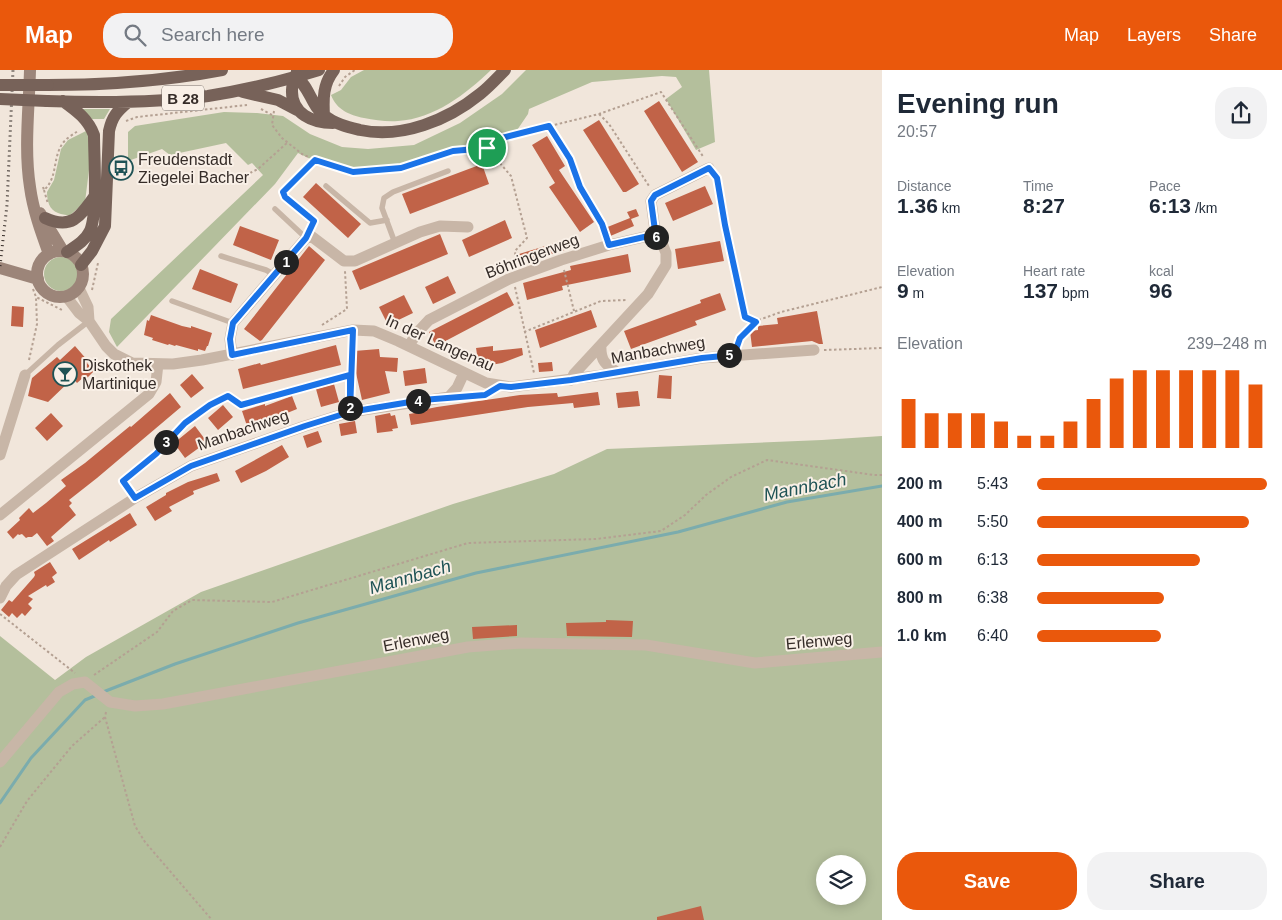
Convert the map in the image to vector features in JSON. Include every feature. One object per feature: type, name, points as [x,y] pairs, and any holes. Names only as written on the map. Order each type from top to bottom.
[{"type":"main road","name":"B 28","points":[[0,84],[134,83],[192,76],[222,70]]},
{"type":"main road","name":"B 28","points":[[0,99],[128,102],[207,96],[238,91],[297,73],[319,70]]},
{"type":"main road","points":[[324,116],[324,88],[334,70]]},
{"type":"main road","points":[[238,91],[278,100],[297,110],[308,119],[321,123],[338,124],[371,132],[392,133],[419,126],[453,112],[480,94],[505,70]]},
{"type":"main road","points":[[297,73],[292,92],[297,110]]},
{"type":"main road","points":[[297,73],[315,106],[324,116],[338,124]]},
{"type":"main road","points":[[63,101],[90,124],[94,135],[94,216],[90,231],[82,243],[65,252]]},
{"type":"main road","points":[[81,264],[92,251],[105,226],[109,131],[116,111],[128,102]]},
{"type":"main road","points":[[48,214],[55,222],[69,222],[81,215],[94,197]]},
{"type":"street","points":[[30,70],[28,152],[30,188],[45,259],[35,283]]},
{"type":"street","points":[[571,380],[574,374],[643,299],[666,265],[666,253],[662,242],[656,238],[651,201],[655,195],[709,168]]},
{"type":"street","points":[[34,205],[48,214],[65,252]]},
{"type":"street","points":[[232,355],[230,339],[233,323],[306,238],[311,236],[344,261],[355,261],[440,226],[468,227]]},
{"type":"street","name":"Böhringerweg","points":[[409,346],[416,334],[429,320],[512,278],[609,245],[644,237],[656,238]]},
{"type":"street","points":[[65,252],[73,255],[81,264],[83,277],[79,288],[61,297],[51,295],[35,283],[4,269],[65,252]]},
{"type":"street","name":"In der Langenau","points":[[79,288],[88,307],[89,320]]},
{"type":"street","name":"In der Langenau","points":[[66,296],[79,313],[89,320],[106,346],[114,354],[132,362],[158,364],[202,360],[353,330],[374,331],[486,384],[500,386]]},
{"type":"street","points":[[601,345],[600,355],[606,365],[618,373]]},
{"type":"street","name":"Manbachweg","points":[[500,386],[536,385],[702,358],[814,350]]},
{"type":"street","points":[[0,515],[149,394],[156,382],[158,364]]},
{"type":"street","points":[[449,397],[457,388],[464,373]]},
{"type":"street","points":[[0,455],[25,375]]},
{"type":"street","name":"Manbachweg","points":[[0,598],[6,586],[16,575],[135,498],[191,466],[350,412],[449,397]]},
{"type":"street","name":"Erlenweg","points":[[110,702],[134,706],[163,704],[468,647],[521,643],[646,645],[755,664],[882,652]]},
{"type":"street","points":[[0,762],[60,692],[73,684],[89,685],[110,702]]},
{"type":"lane","points":[[395,243],[382,208],[382,203],[388,195],[448,171]]},
{"type":"lane","points":[[326,186],[370,223],[387,220]]},
{"type":"lane","points":[[275,209],[306,238]]},
{"type":"lane","points":[[221,256],[266,270],[275,275]]},
{"type":"lane","points":[[172,301],[233,323]]},
{"type":"lane","points":[[25,375],[89,320]]},
{"type":"path","points":[[259,107],[272,115],[272,125],[302,154],[353,172],[401,168],[453,151],[487,148],[502,138],[599,114],[661,92],[717,178],[745,317],[756,322]]},
{"type":"path","points":[[121,122],[137,117],[250,105]]},
{"type":"path","points":[[599,114],[609,124],[655,195]]},
{"type":"path","points":[[549,126],[570,159],[580,187],[602,224],[609,245]]},
{"type":"path","points":[[48,214],[44,189],[50,185],[54,175],[60,147],[66,140],[81,130]]},
{"type":"path","points":[[250,173],[258,169],[288,142]]},
{"type":"path","points":[[487,148],[511,176],[527,238],[515,250],[516,268],[512,278],[536,385]]},
{"type":"path","points":[[306,238],[314,221],[285,197],[283,192],[315,160]]},
{"type":"path","points":[[92,290],[99,258]]},
{"type":"path","points":[[561,260],[574,311]]},
{"type":"path","points":[[321,326],[347,309],[344,261]]},
{"type":"path","points":[[25,375],[37,324],[35,283]]},
{"type":"path","points":[[734,355],[740,338],[756,322],[781,312],[882,287]]},
{"type":"path","points":[[36,297],[69,313]]},
{"type":"path","points":[[524,332],[601,301],[643,299]]},
{"type":"path","points":[[350,412],[353,330]]},
{"type":"path","points":[[814,350],[882,348]]},
{"type":"path","points":[[135,498],[123,481],[156,454],[185,423],[210,405],[228,396],[241,405],[350,375]]},
{"type":"path","points":[[449,397],[485,395],[500,386]]},
{"type":"path","points":[[0,614],[89,685],[157,632],[173,611],[192,600],[272,602],[468,543],[596,539],[660,531],[685,515],[706,495],[731,477],[768,460],[882,475]]},
{"type":"path","points":[[0,847],[27,800],[72,746],[105,717],[110,702]]},
{"type":"path","points":[[105,717],[135,826],[145,842],[212,920]]},
{"type":"green space","points":[[364,70],[491,70],[449,104],[424,116],[394,121],[353,115],[340,108],[331,95],[341,90],[351,77]]},
{"type":"green space","points":[[526,70],[709,70],[715,142],[696,150],[666,99],[682,87],[676,77],[662,76],[592,82],[529,109],[528,114],[511,139],[451,152],[374,173],[327,167],[298,153],[275,184],[117,347],[109,332],[111,319],[263,175],[252,163],[248,165],[226,143],[170,155],[162,149],[128,161],[128,132],[135,126],[224,112],[257,113],[283,116],[310,134],[342,147],[368,149],[414,145],[460,123],[502,94]]},
{"type":"green space","points":[[81,109],[110,109],[104,119],[92,119]]},
{"type":"green space","points":[[88,130],[90,162],[85,202],[69,216],[59,214],[51,207],[47,192],[54,180],[61,149],[68,140]]},
{"type":"green space","points":[[61,257],[73,262],[78,274],[73,286],[61,291],[49,286],[44,274],[49,262]]},
{"type":"green space","points":[[882,436],[882,920],[0,920],[0,636],[55,680],[86,657],[201,592],[453,504],[554,474],[607,449]]},
{"type":"building","points":[[659,101],[698,162],[682,172],[644,111]]},
{"type":"building","points":[[599,120],[639,184],[626,192],[623,192],[583,130]]},
{"type":"building","points":[[547,136],[565,166],[559,170],[594,222],[580,232],[549,187],[555,183],[532,145]]},
{"type":"building","points":[[482,164],[489,184],[410,214],[402,194]]},
{"type":"building","points":[[316,183],[361,224],[348,238],[303,197]]},
{"type":"building","points":[[705,186],[713,204],[673,221],[665,203]]},
{"type":"building","points":[[636,209],[639,216],[631,219],[634,226],[608,237],[605,228],[630,218],[627,212]]},
{"type":"building","points":[[505,220],[512,238],[469,257],[462,240]]},
{"type":"building","points":[[240,226],[279,240],[271,260],[233,245]]},
{"type":"building","points":[[440,234],[448,254],[360,290],[352,271]]},
{"type":"building","points":[[565,240],[568,249],[522,263],[519,254]]},
{"type":"building","points":[[720,241],[724,261],[678,269],[675,249]]},
{"type":"building","points":[[309,246],[325,260],[260,341],[244,329]]},
{"type":"building","points":[[628,254],[631,272],[562,286],[563,290],[527,300],[523,283],[571,270],[570,266]]},
{"type":"building","points":[[200,269],[238,284],[231,303],[192,289]]},
{"type":"building","points":[[448,276],[456,293],[433,304],[425,287]]},
{"type":"building","points":[[507,292],[514,305],[436,346],[429,332]]},
{"type":"building","points":[[720,293],[726,310],[695,321],[697,325],[631,349],[624,331],[701,303],[700,300]]},
{"type":"building","points":[[404,295],[413,313],[388,325],[379,307]]},
{"type":"building","points":[[12,306],[24,307],[23,327],[11,326]]},
{"type":"building","points":[[591,310],[597,327],[540,348],[535,330]]},
{"type":"building","points":[[817,311],[823,344],[812,341],[752,347],[750,331],[758,330],[758,326],[778,324],[777,318]]},
{"type":"building","points":[[151,315],[182,326],[191,328],[191,326],[212,333],[205,351],[168,345],[152,340],[153,338],[144,335],[147,320],[149,321]]},
{"type":"building","points":[[336,345],[341,365],[243,389],[238,369],[260,363],[261,365]]},
{"type":"building","name":"Diskothek Martinique","points":[[75,346],[94,371],[87,378],[85,376],[77,383],[73,378],[48,402],[28,396],[32,378],[57,357],[60,360]]},
{"type":"building","points":[[493,346],[493,351],[522,348],[523,355],[502,363],[479,367],[476,348]]},
{"type":"building","points":[[379,349],[380,357],[398,358],[397,372],[385,371],[390,393],[362,400],[356,373],[354,351]]},
{"type":"building","points":[[552,362],[553,371],[539,372],[538,363]]},
{"type":"building","points":[[425,368],[427,383],[405,386],[403,371]]},
{"type":"building","points":[[192,374],[204,388],[191,398],[180,385]]},
{"type":"building","points":[[659,375],[672,376],[671,399],[657,398]]},
{"type":"building","points":[[334,384],[339,402],[321,407],[316,389]]},
{"type":"building","points":[[638,391],[640,406],[618,408],[616,393]]},
{"type":"building","points":[[598,392],[600,405],[574,408],[573,403],[528,407],[411,425],[409,414],[437,407],[520,395],[557,393],[558,397]]},
{"type":"building","points":[[170,393],[181,407],[69,500],[72,503],[69,506],[76,515],[51,537],[54,541],[47,546],[37,533],[32,537],[26,538],[22,534],[18,534],[13,539],[7,532],[29,508],[33,513],[46,503],[66,486],[61,480],[131,427]]},
{"type":"building","points":[[292,396],[297,409],[270,420],[247,426],[242,411],[265,404],[265,406]]},
{"type":"building","points":[[223,405],[233,417],[218,430],[208,418]]},
{"type":"building","points":[[51,413],[63,426],[47,441],[35,428]]},
{"type":"building","points":[[390,413],[391,416],[395,415],[398,428],[392,429],[393,431],[377,433],[375,416]]},
{"type":"building","points":[[355,421],[357,433],[341,436],[339,424]]},
{"type":"building","points":[[195,426],[207,442],[185,458],[174,443]]},
{"type":"building","points":[[318,431],[322,442],[307,448],[303,436]]},
{"type":"building","points":[[282,445],[289,457],[241,483],[235,471]]},
{"type":"building","points":[[217,473],[220,481],[193,491],[194,494],[169,507],[172,511],[155,521],[146,507],[166,495],[166,493],[188,482]]},
{"type":"building","points":[[130,513],[137,525],[110,542],[109,540],[79,560],[72,549]]},
{"type":"building","points":[[50,562],[57,573],[52,577],[55,582],[28,596],[33,599],[28,604],[32,608],[25,616],[22,613],[17,618],[12,613],[9,617],[1,610],[9,600],[12,602],[34,577],[34,572]]},
{"type":"building","points":[[606,620],[633,621],[632,637],[567,636],[566,623],[606,622]]},
{"type":"building","points":[[517,625],[517,636],[473,639],[472,627]]},
{"type":"building","points":[[701,906],[704,920],[657,920],[657,917]]},
{"type":"waterway","name":"Mannbach","points":[[103,692],[175,664],[298,623],[476,573],[678,532],[787,502],[882,486]]},
{"type":"waterway","name":"Mannbach","points":[[0,803],[31,758],[85,700],[97,695]]},
{"type":"railway","points":[[0,266],[7,205],[13,70]]},
{"type":"place","name":"Freudenstadt Ziegelei Bacher","points":[[121,168]]},
{"type":"place","name":"Diskothek Martinique","points":[[65,374]]},
{"type":"route","points":[[487,148],[453,151],[401,168],[353,172],[315,160],[283,192],[285,197],[314,221],[306,238],[233,323],[230,339],[232,355],[353,330],[350,412],[191,466],[135,498],[123,481],[156,454],[167,440],[185,423],[210,405],[228,396],[241,405],[350,375],[350,412],[422,400],[485,395],[500,386],[536,385],[702,358],[734,355],[740,338],[756,322],[745,317],[717,178],[709,168],[655,195],[651,201],[656,238],[644,237],[609,245],[602,224],[580,187],[570,159],[549,126],[502,138],[487,148]]}]
